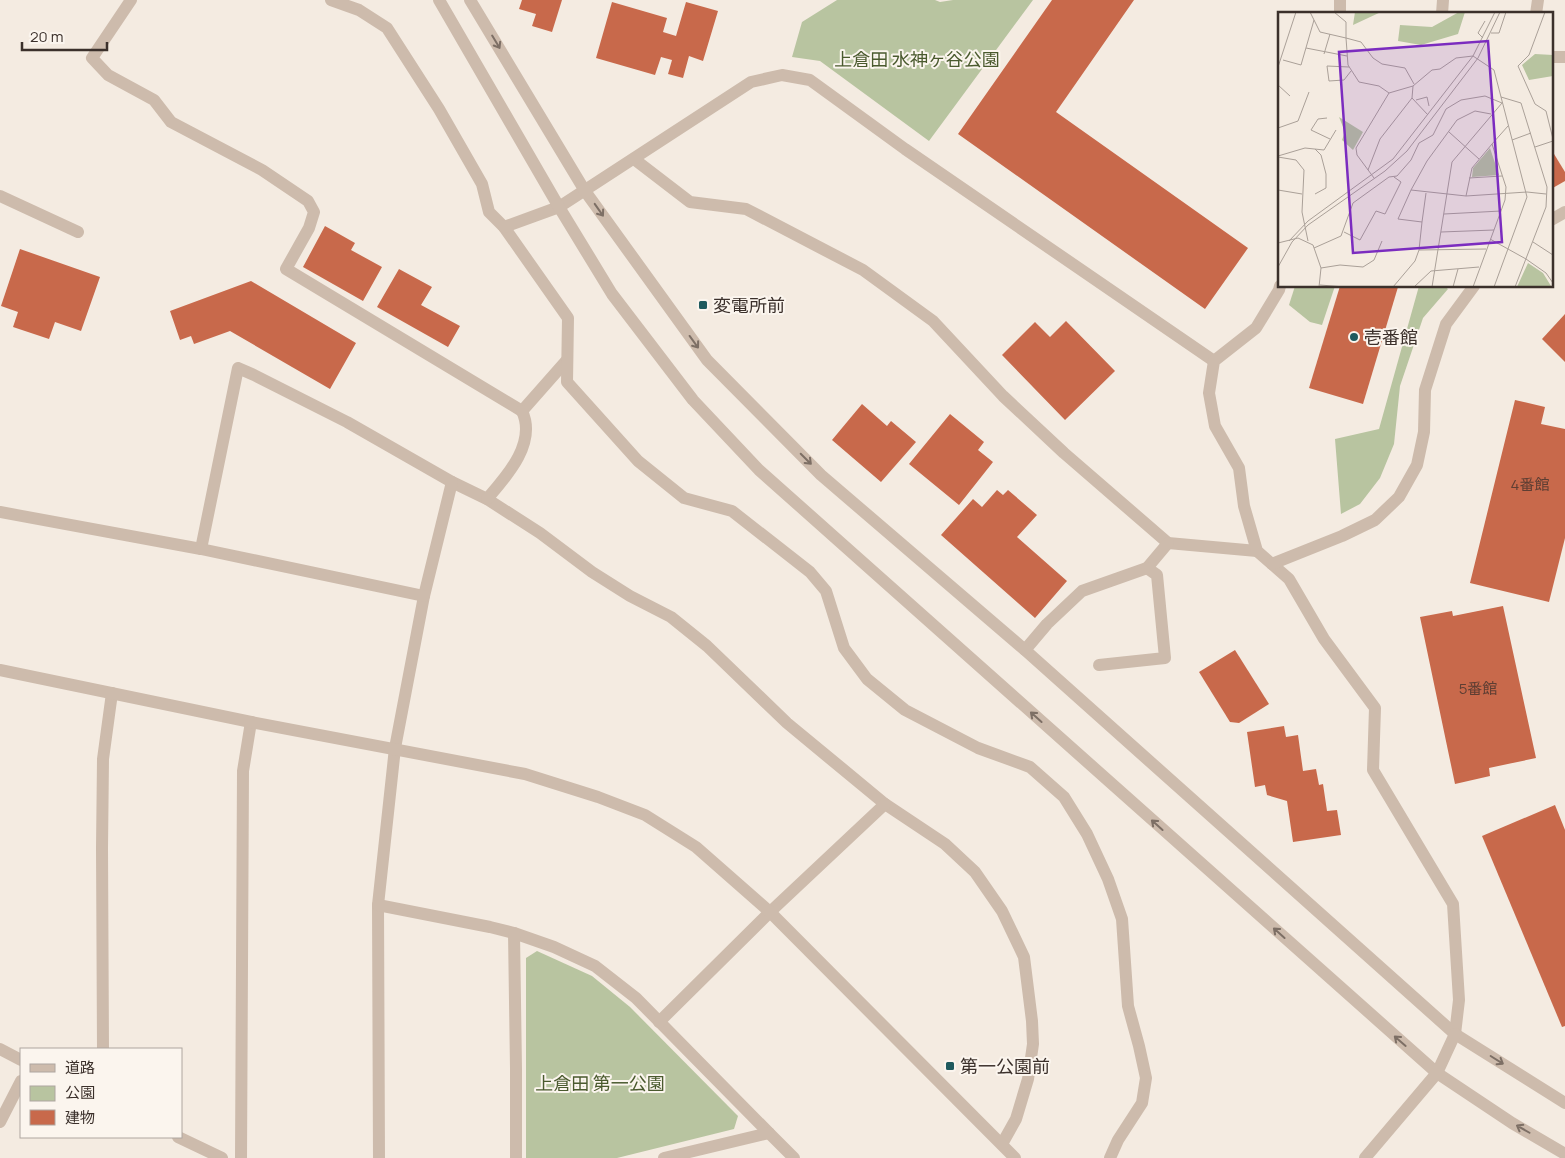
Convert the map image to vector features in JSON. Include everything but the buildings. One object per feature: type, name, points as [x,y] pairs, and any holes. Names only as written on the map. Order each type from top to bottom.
[{"type":"street","points":[[131,0],[92,58],[108,75],[154,100],[171,122],[262,170],[308,201],[314,212],[310,228],[286,269],[522,411],[526,420],[525,436],[518,456],[504,479],[487,499]]},
{"type":"street","points":[[331,0],[359,10],[387,28],[439,108],[482,184],[488,212],[504,227],[568,318],[567,382],[638,461],[684,498],[732,511],[810,572],[826,591],[844,648],[866,679],[905,710],[978,748],[1030,767],[1064,797],[1087,834],[1108,879],[1122,918],[1128,1006],[1146,1078],[1142,1103],[1118,1140],[1110,1158]]},
{"type":"street","points":[[438,0],[612,294],[693,400],[759,470],[1437,1073],[1512,1123],[1565,1154]]},
{"type":"street","points":[[470,0],[585,191],[707,360],[822,475],[1025,650],[1456,1034],[1565,1103]]},
{"type":"street","points":[[1552,57],[1565,57]]},
{"type":"street","points":[[504,227],[559,207],[634,160],[751,82],[782,74],[810,80],[905,149],[1214,361]]},
{"type":"street","points":[[634,160],[690,202],[746,208],[871,276],[933,321],[1017,408],[1064,453],[1168,543],[1257,551]]},
{"type":"street","points":[[0,196],[78,232]]},
{"type":"street","points":[[1552,219],[1565,212]]},
{"type":"street","points":[[1280,288],[1256,328],[1214,361],[1209,393],[1215,426],[1239,468],[1244,506],[1257,551],[1289,579],[1324,639],[1375,708],[1373,770],[1453,904],[1459,1000],[1456,1034],[1437,1073],[1365,1158]]},
{"type":"street","points":[[1272,564],[1342,536],[1375,520],[1398,497],[1417,465],[1424,432],[1425,390],[1446,324],[1473,288]]},
{"type":"street","points":[[522,411],[567,360]]},
{"type":"street","points":[[201,549],[238,368],[347,422],[452,482],[487,499],[540,533],[592,572],[630,596],[672,617],[708,646],[786,723],[885,804],[945,844],[975,872],[1002,911],[1024,957],[1032,1021],[1032,1053],[1028,1079],[1016,1119],[1002,1144]]},
{"type":"street","points":[[378,1158],[378,905],[395,748],[424,596],[452,482]]},
{"type":"street","points":[[0,512],[201,549],[424,596]]},
{"type":"street","points":[[1025,650],[1046,624],[1082,591],[1147,568],[1168,543]]},
{"type":"street","points":[[1099,665],[1165,658],[1157,575],[1147,568]]},
{"type":"street","points":[[0,670],[251,722],[525,774],[598,797],[645,815],[696,847],[770,912],[1015,1158]]},
{"type":"street","points":[[103,1048],[103,759],[112,693]]},
{"type":"street","points":[[241,1158],[243,771],[251,722]]},
{"type":"street","points":[[659,1022],[770,912],[885,804]]},
{"type":"street","points":[[378,905],[514,933],[554,947],[595,966],[636,998],[794,1158]]},
{"type":"street","points":[[514,933],[516,1158]]},
{"type":"street","points":[[0,1050],[20,1060]]},
{"type":"street","points":[[0,1122],[20,1083]]},
{"type":"street","points":[[664,1158],[769,1133]]},
{"type":"street","points":[[180,1138],[222,1158]]},
{"type":"green space","name":"上倉田 水神ヶ谷公園","points":[[837,0],[935,0],[940,2],[953,0],[1033,0],[929,141],[820,61],[792,57],[802,22]]},
{"type":"green space","points":[[1294,288],[1334,288],[1322,325],[1310,322],[1289,305]]},
{"type":"green space","points":[[1418,288],[1447,288],[1448,289],[1423,318],[1400,386],[1394,444],[1380,478],[1360,504],[1341,514],[1335,439],[1379,429]]},
{"type":"green space","name":"上倉田 第一公園","points":[[537,951],[592,976],[630,1007],[738,1116],[734,1129],[617,1158],[526,1158],[526,958]]},
{"type":"place","name":"変電所前","points":[[703,305]]},
{"type":"place","name":"壱番館","points":[[1354,337]]},
{"type":"place","name":"第一公園前","points":[[950,1066]]}]
